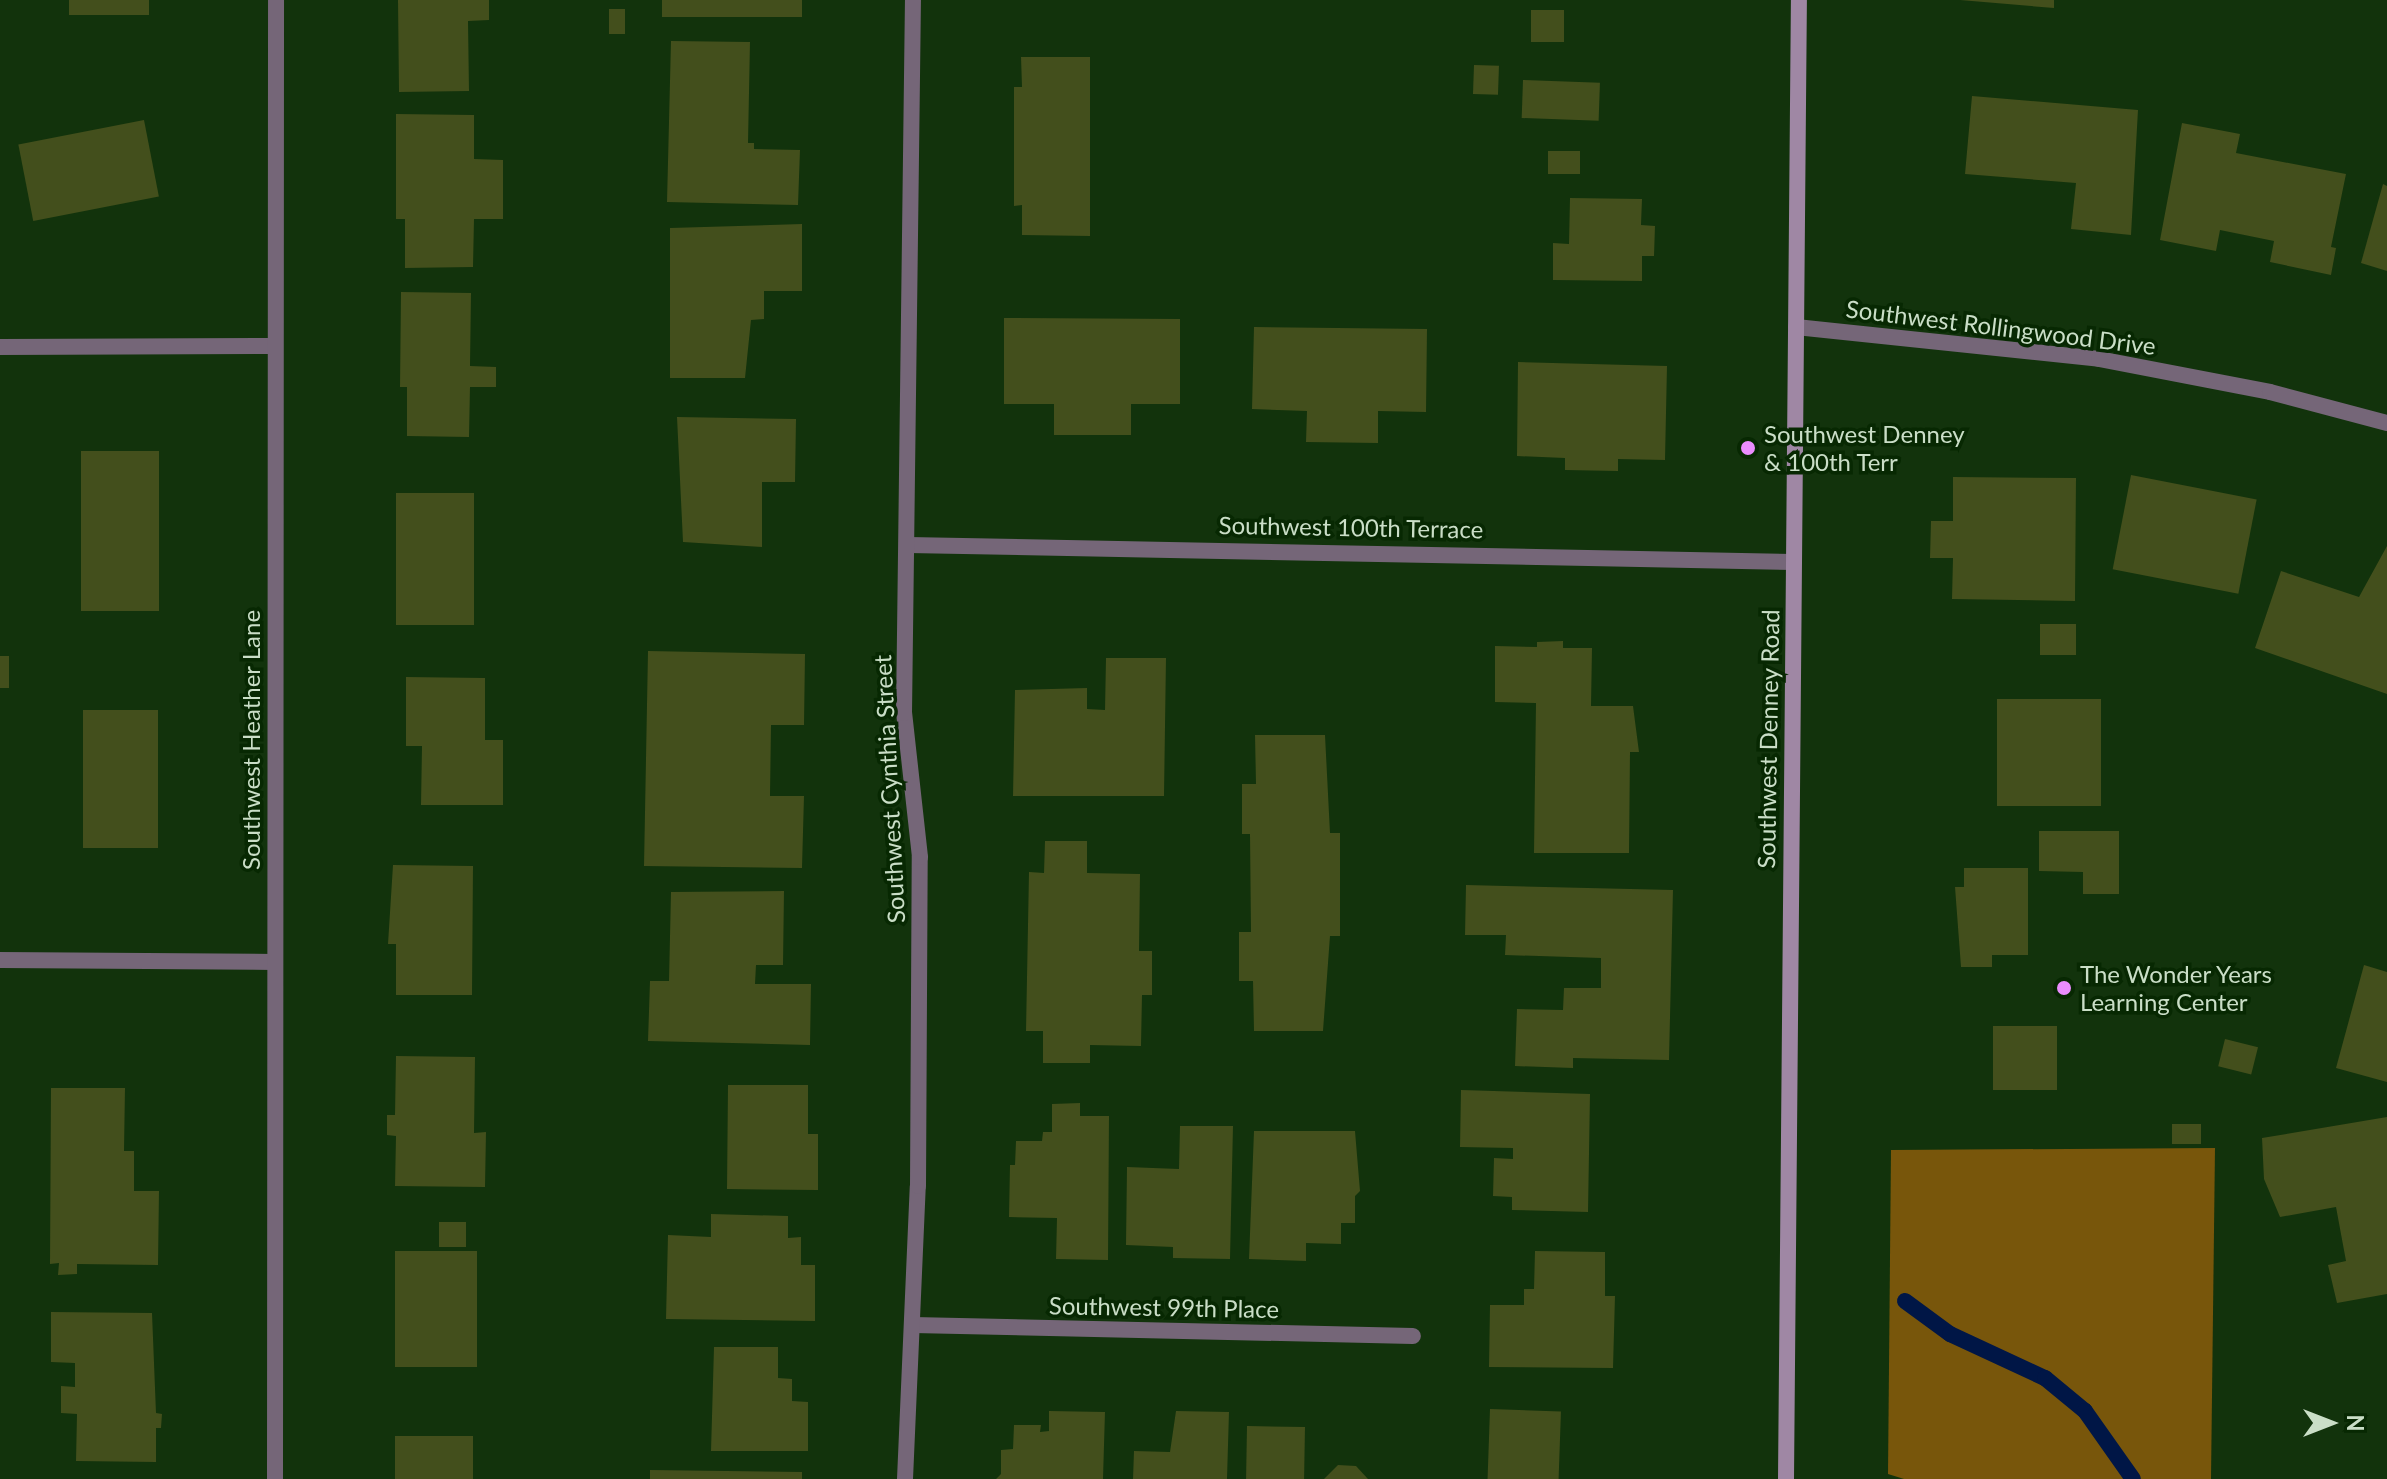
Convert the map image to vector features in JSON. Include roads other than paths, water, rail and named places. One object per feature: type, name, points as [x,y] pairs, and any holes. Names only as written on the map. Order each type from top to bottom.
[{"type":"street","name":"Southwest Heather Lane","points":[[275,1479],[276,0]]},
{"type":"street","name":"Southwest Cynthia Street","points":[[905,1479],[913,1325],[920,857],[904,713],[913,0]]},
{"type":"street","name":"Southwest Denney Road","points":[[1786,1479],[1799,0]]},
{"type":"street","name":"Southwest Rollingwood Drive","points":[[1796,327],[2099,359],[2270,392],[2387,423]]},
{"type":"street","points":[[0,347],[274,346]]},
{"type":"street","name":"Southwest 100th Terrace","points":[[908,545],[1794,562]]},
{"type":"street","points":[[0,960],[275,962]]},
{"type":"street","name":"Southwest 99th Place","points":[[913,1325],[1413,1336]]},
{"type":"waterway","points":[[1905,1301],[1950,1334],[2045,1378],[2085,1411],[2133,1479]]},
{"type":"place","name":"Southwest Denney & 100th Terr","points":[[1748,448]]},
{"type":"place","name":"The Wonder Years Learning Center","points":[[2064,988]]}]
